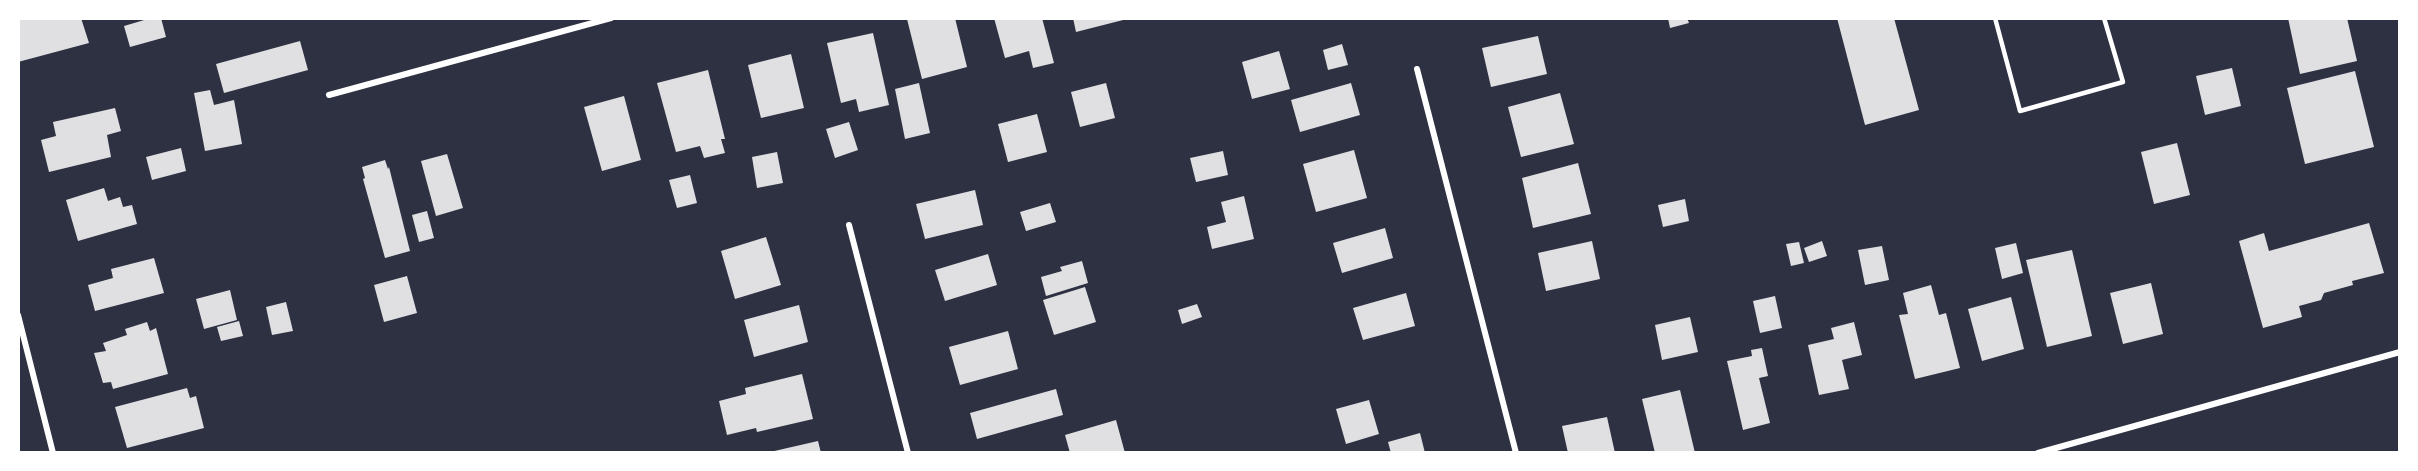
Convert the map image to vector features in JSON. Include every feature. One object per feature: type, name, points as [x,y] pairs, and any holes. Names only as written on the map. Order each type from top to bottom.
[{"type":"street","points":[[329,95],[611,18]]},
{"type":"street","points":[[1417,69],[1516,453]]},
{"type":"street","points":[[849,225],[908,453]]},
{"type":"street","points":[[18,315],[53,453]]},
{"type":"street","points":[[2038,453],[2400,352]]},
{"type":"lane","points":[[1995,18],[2020,111],[2123,81],[2104,18]]},
{"type":"building","points":[[18,18],[81,18],[89,43],[18,62]]},
{"type":"building","points":[[151,18],[161,18],[166,37],[130,47],[124,26]]},
{"type":"building","points":[[955,18],[967,67],[922,79],[907,19]]},
{"type":"building","points":[[994,18],[1042,18],[1054,63],[1033,68],[1029,51],[1005,58]]},
{"type":"building","points":[[1073,18],[1127,18],[1127,19],[1076,32]]},
{"type":"building","points":[[1668,18],[1687,18],[1689,23],[1670,28]]},
{"type":"building","points":[[1837,18],[1894,18],[1919,110],[1865,125]]},
{"type":"building","points":[[2288,18],[2347,18],[2357,61],[2300,74]]},
{"type":"building","points":[[873,33],[889,105],[859,112],[856,99],[841,103],[827,43]]},
{"type":"building","points":[[1538,36],[1547,74],[1491,87],[1482,48]]},
{"type":"building","points":[[300,41],[308,70],[224,93],[216,64]]},
{"type":"building","points":[[1342,44],[1348,65],[1328,70],[1323,50]]},
{"type":"building","points":[[1279,51],[1290,89],[1252,99],[1242,62]]},
{"type":"building","points":[[791,54],[804,108],[761,118],[748,65]]},
{"type":"building","points":[[2232,68],[2241,106],[2205,115],[2196,76]]},
{"type":"building","points":[[708,70],[725,139],[721,139],[725,153],[704,158],[700,146],[676,152],[657,83]]},
{"type":"building","points":[[2355,71],[2374,147],[2305,164],[2287,88]]},
{"type":"building","points":[[919,83],[930,133],[905,139],[895,89]]},
{"type":"building","points":[[1106,83],[1115,118],[1080,127],[1071,92]]},
{"type":"building","points":[[1351,83],[1360,115],[1300,132],[1291,100]]},
{"type":"building","points":[[210,90],[214,105],[234,100],[242,144],[205,151],[194,93]]},
{"type":"building","points":[[1560,93],[1574,144],[1521,157],[1508,107]]},
{"type":"building","points":[[624,96],[641,160],[602,171],[584,107]]},
{"type":"building","points":[[115,108],[121,131],[107,135],[111,157],[49,172],[41,140],[56,136],[53,122]]},
{"type":"building","points":[[1037,114],[1047,152],[1008,162],[998,124]]},
{"type":"building","points":[[849,122],[858,150],[835,158],[826,129]]},
{"type":"building","points":[[2177,143],[2190,195],[2154,204],[2141,152]]},
{"type":"building","points":[[181,148],[186,171],[152,180],[146,157]]},
{"type":"building","points":[[1354,150],[1367,198],[1316,212],[1303,164]]},
{"type":"building","points":[[1223,151],[1228,175],[1196,182],[1190,158]]},
{"type":"building","points":[[777,152],[783,183],[757,188],[752,157]]},
{"type":"building","points":[[447,154],[463,208],[436,216],[421,161]]},
{"type":"building","points":[[385,160],[388,169],[389,167],[410,251],[385,258],[363,179],[365,178],[362,167]]},
{"type":"building","points":[[1578,163],[1591,214],[1533,228],[1522,178]]},
{"type":"building","points":[[690,175],[697,203],[677,208],[669,180]]},
{"type":"building","points":[[104,188],[108,201],[120,197],[123,207],[132,205],[137,224],[78,241],[66,200]]},
{"type":"building","points":[[975,190],[983,225],[925,239],[916,204]]},
{"type":"building","points":[[1244,196],[1254,239],[1212,249],[1207,227],[1226,222],[1221,202]]},
{"type":"building","points":[[1685,199],[1689,221],[1663,227],[1658,205]]},
{"type":"building","points":[[1050,203],[1056,222],[1026,231],[1020,212]]},
{"type":"building","points":[[427,211],[434,238],[419,242],[412,215]]},
{"type":"building","points":[[2369,223],[2384,273],[2352,281],[2353,285],[2324,293],[2321,300],[2299,306],[2302,317],[2263,328],[2239,241],[2264,233],[2269,251]]},
{"type":"building","points":[[1385,228],[1393,258],[1342,273],[1333,243]]},
{"type":"building","points":[[766,237],[781,285],[735,299],[721,251]]},
{"type":"building","points":[[1592,241],[1600,279],[1546,291],[1538,253]]},
{"type":"building","points":[[1822,241],[1827,256],[1809,262],[1804,248]]},
{"type":"building","points":[[1799,242],[1804,263],[1791,266],[1786,244]]},
{"type":"building","points":[[2016,243],[2023,273],[2002,279],[1995,248]]},
{"type":"building","points":[[1882,246],[1889,280],[1865,285],[1858,250]]},
{"type":"building","points":[[2072,250],[2092,336],[2047,347],[2026,260]]},
{"type":"building","points":[[988,254],[997,285],[945,301],[935,270]]},
{"type":"building","points":[[154,258],[164,293],[95,311],[88,285],[113,278],[111,269]]},
{"type":"building","points":[[1082,261],[1088,283],[1046,296],[1041,277],[1062,271],[1060,267]]},
{"type":"building","points":[[407,276],[417,313],[384,322],[374,285]]},
{"type":"building","points":[[2151,283],[2163,334],[2123,344],[2110,293]]},
{"type":"building","points":[[1931,285],[1939,315],[1946,313],[1960,368],[1915,379],[1899,315],[1908,314],[1903,293]]},
{"type":"building","points":[[1085,287],[1096,322],[1054,335],[1043,300]]},
{"type":"building","points":[[230,290],[237,320],[204,329],[196,299]]},
{"type":"building","points":[[1406,293],[1415,326],[1363,340],[1353,308]]},
{"type":"building","points":[[1775,296],[1782,328],[1760,333],[1753,301]]},
{"type":"building","points":[[2011,297],[2024,349],[1982,361],[1968,309]]},
{"type":"building","points":[[286,302],[293,331],[272,335],[266,307]]},
{"type":"building","points":[[1197,304],[1202,317],[1182,324],[1178,310]]},
{"type":"building","points":[[799,305],[808,342],[754,357],[744,320]]},
{"type":"building","points":[[1690,317],[1698,352],[1662,360],[1655,325]]},
{"type":"building","points":[[239,321],[243,336],[221,341],[217,327]]},
{"type":"building","points":[[147,322],[150,331],[156,328],[168,374],[113,389],[111,382],[103,383],[94,353],[106,351],[103,343],[127,335],[125,329]]},
{"type":"building","points":[[1854,322],[1862,355],[1842,360],[1849,389],[1819,395],[1808,345],[1834,339],[1831,328]]},
{"type":"building","points":[[1008,331],[1018,369],[960,385],[949,347]]},
{"type":"building","points":[[1762,348],[1768,376],[1759,378],[1770,423],[1743,430],[1727,361],[1752,356],[1751,350]]},
{"type":"building","points":[[802,374],[813,419],[757,432],[756,428],[727,435],[719,401],[746,394],[745,388]]},
{"type":"building","points":[[187,388],[190,398],[196,396],[204,428],[127,448],[115,407]]},
{"type":"building","points":[[1056,389],[1063,415],[977,439],[970,413]]},
{"type":"building","points":[[1680,390],[1695,453],[1655,453],[1642,399]]},
{"type":"building","points":[[1369,400],[1379,434],[1346,444],[1336,409]]},
{"type":"building","points":[[1607,417],[1615,453],[1568,453],[1562,426]]},
{"type":"building","points":[[1116,420],[1125,453],[1070,453],[1065,435]]},
{"type":"building","points":[[1420,433],[1425,453],[1391,453],[1388,442]]},
{"type":"building","points":[[818,441],[821,453],[770,453],[770,452]]}]
